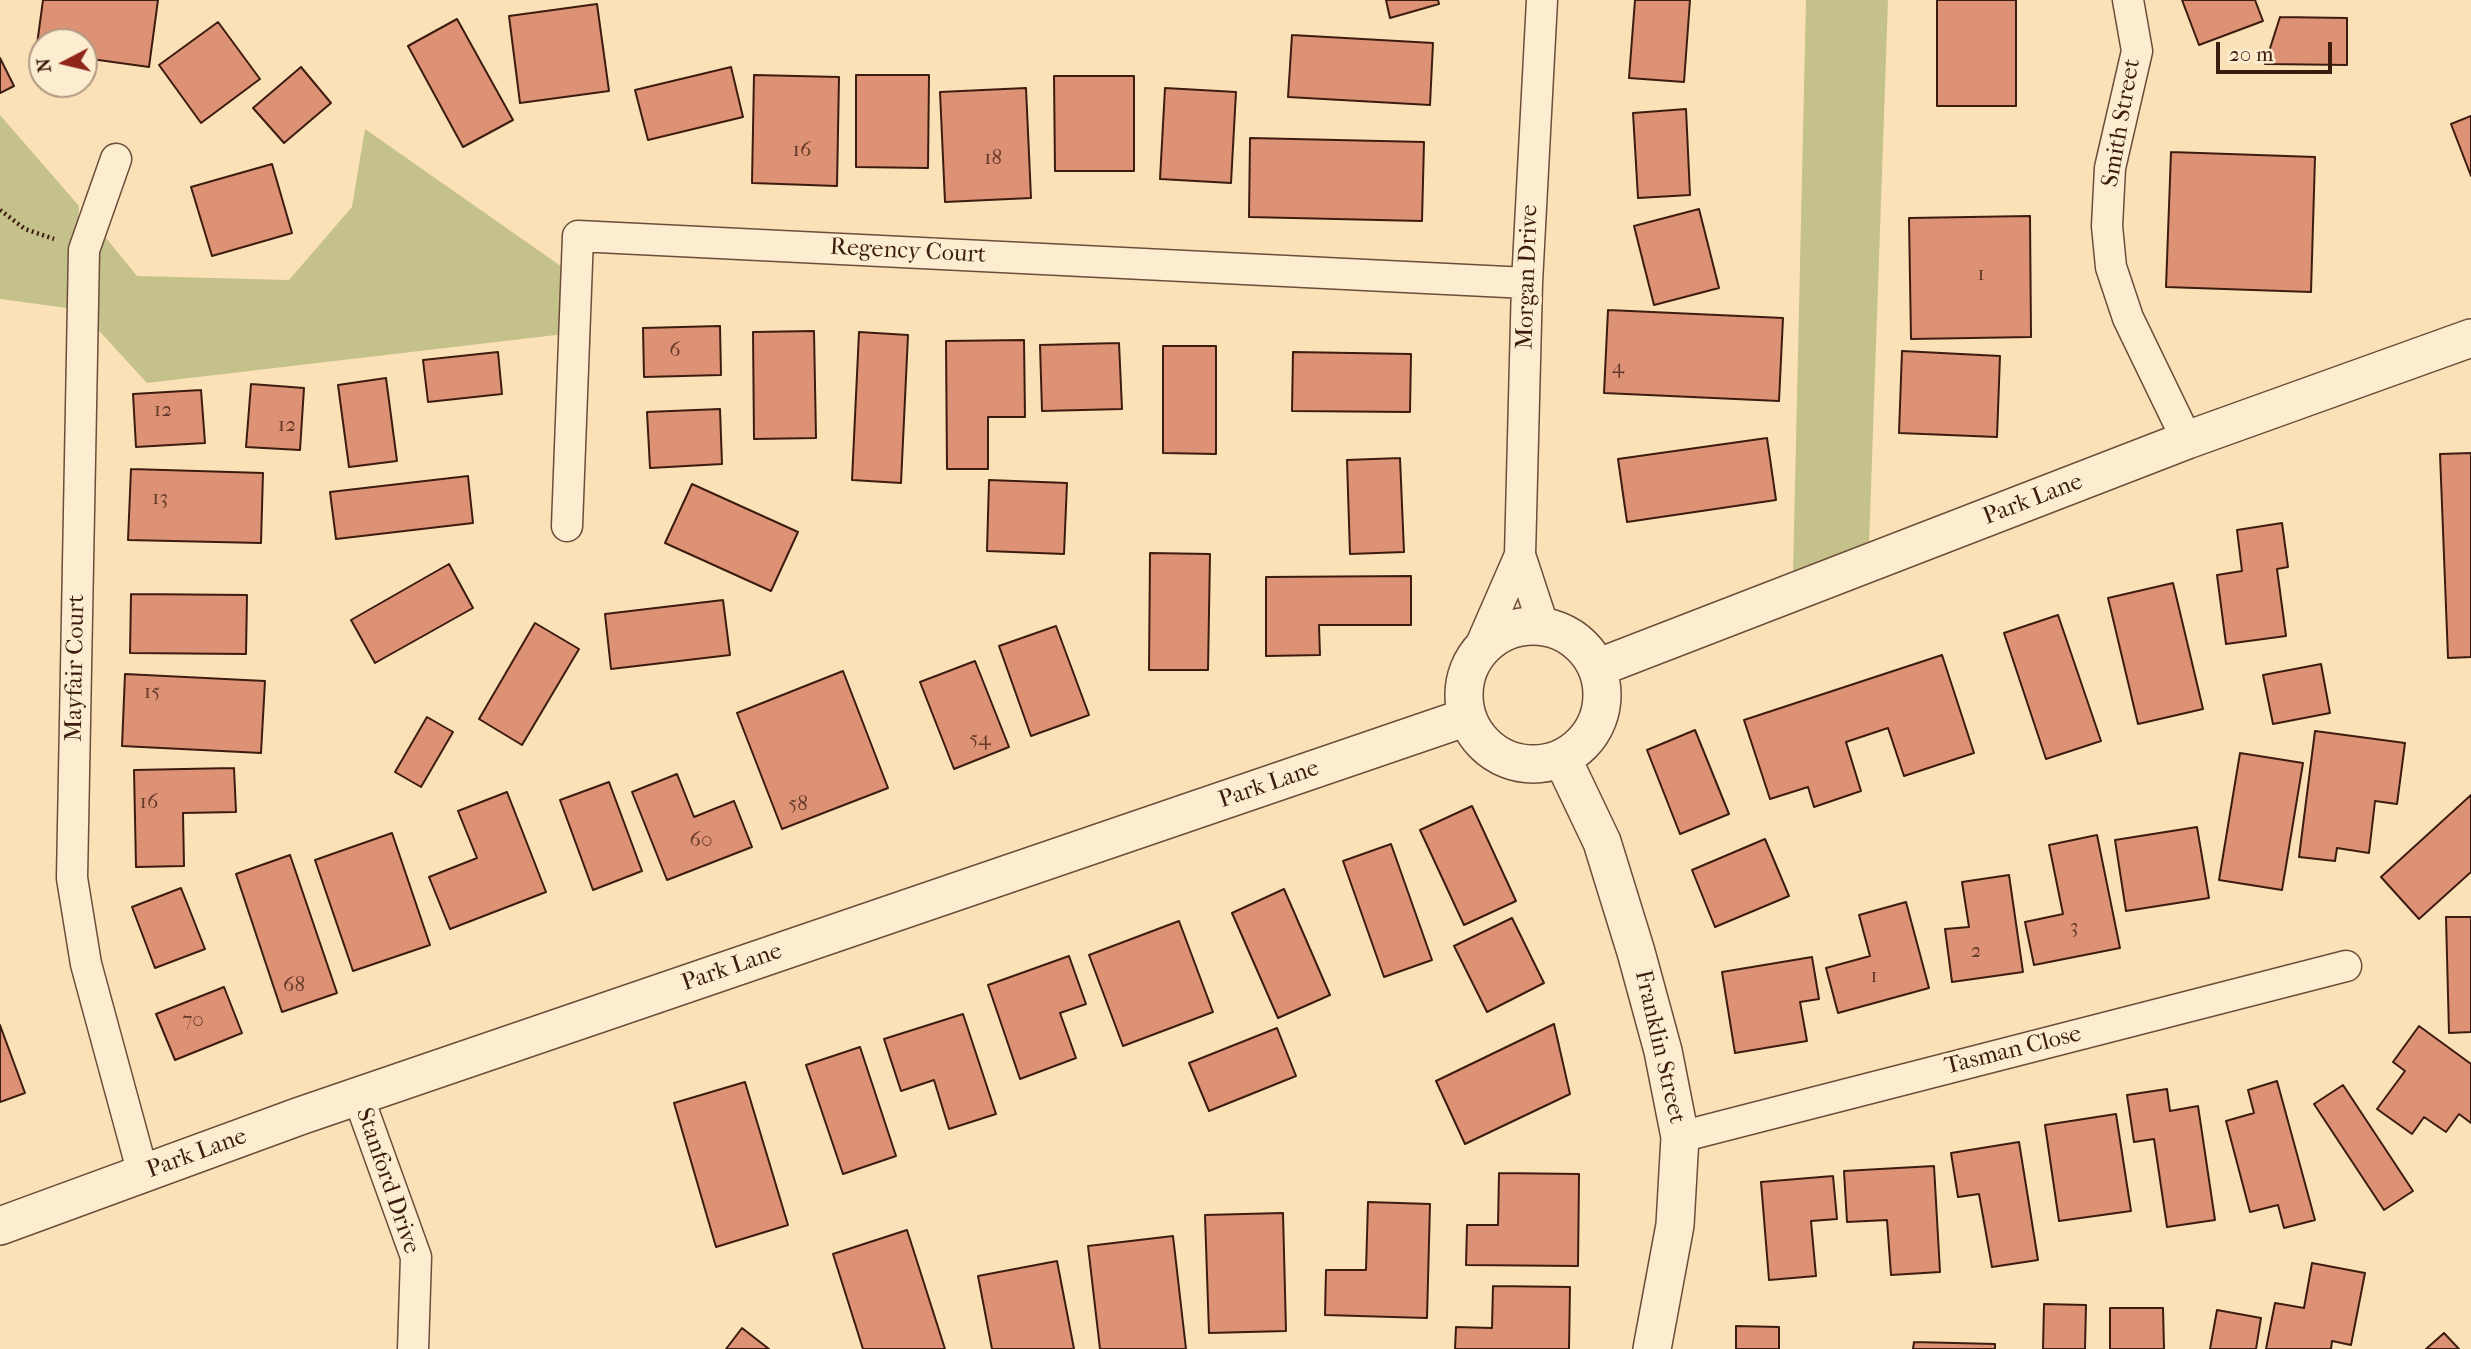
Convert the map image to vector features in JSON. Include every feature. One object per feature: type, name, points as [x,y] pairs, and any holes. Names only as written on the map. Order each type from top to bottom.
[{"type":"street","name":"Morgan Drive","points":[[1542,0],[1527,284],[1520,555],[1544,625]]},
{"type":"street","name":"Smith Street","points":[[2129,0],[2137,51],[2110,168],[2107,226],[2111,267],[2128,318],[2187,440]]},
{"type":"street","name":"Mayfair Court","points":[[116,159],[84,250],[72,878],[86,964],[143,1174]]},
{"type":"street","name":"Regency Court","points":[[567,526],[578,236],[1527,284]]},
{"type":"street","name":"Park Lane","points":[[1597,668],[2187,440],[2471,338]]},
{"type":"street","name":"Morgan Drive","points":[[1479,649],[1520,555]]},
{"type":"street","points":[[1544,625],[1566,633],[1585,648],[1597,668],[1602,689],[1601,710],[1593,729],[1580,746],[1562,758],[1540,764],[1517,762],[1495,753],[1478,738],[1467,717],[1462,694],[1467,670],[1479,649],[1498,634],[1520,626],[1544,625]]},
{"type":"street","name":"Park Lane","points":[[0,1226],[358,1096],[1467,717]]},
{"type":"street","name":"Franklin Street","points":[[1562,758],[1602,842],[1663,1051],[1679,1136],[1675,1225],[1661,1312],[1652,1349]]},
{"type":"street","name":"Tasman Close","points":[[1679,1136],[2346,966]]},
{"type":"street","name":"Stanford Drive","points":[[358,1096],[416,1257],[413,1349]]},
{"type":"path","points":[[0,210],[25,229],[84,250]]},
{"type":"shaded area","points":[[1806,0],[1888,0],[1869,545],[1793,573]]},
{"type":"shaded area","points":[[0,115],[79,206],[75,309],[0,299]]},
{"type":"shaded area","points":[[365,129],[575,276],[573,333],[147,383],[80,310],[84,211],[137,276],[289,280],[352,207]]},
{"type":"building","points":[[43,0],[158,0],[149,67],[98,60],[98,28],[39,28]]},
{"type":"building","points":[[1386,0],[1438,0],[1439,4],[1390,18]]},
{"type":"building","points":[[1635,0],[1690,0],[1684,82],[1629,78]]},
{"type":"building","points":[[1937,0],[2016,0],[2016,106],[1937,106]]},
{"type":"building","points":[[2182,0],[2255,0],[2263,21],[2199,45]]},
{"type":"building","points":[[597,4],[609,91],[520,103],[509,16]]},
{"type":"building","points":[[2280,17],[2347,18],[2347,65],[2265,64]]},
{"type":"building","points":[[457,19],[513,120],[463,147],[408,46]]},
{"type":"building","points":[[218,22],[260,79],[201,123],[159,65]]},
{"type":"building","points":[[1292,35],[1433,43],[1430,105],[1288,97]]},
{"type":"building","points":[[0,58],[14,86],[0,93]]},
{"type":"building","points":[[301,67],[331,103],[284,143],[253,108]]},
{"type":"building","points":[[731,67],[743,117],[648,140],[635,90]]},
{"type":"building","points":[[754,75],[839,77],[837,186],[752,183]]},
{"type":"building","points":[[856,75],[929,75],[928,168],[856,167]]},
{"type":"building","points":[[1054,76],[1134,76],[1134,171],[1055,171]]},
{"type":"building","points":[[1026,88],[1031,198],[945,202],[940,92]]},
{"type":"building","points":[[1165,88],[1236,92],[1231,183],[1160,179]]},
{"type":"building","points":[[1686,109],[1690,195],[1638,198],[1633,113]]},
{"type":"building","points":[[2471,116],[2471,176],[2451,124]]},
{"type":"building","points":[[1250,138],[1424,142],[1422,221],[1249,217]]},
{"type":"building","points":[[2171,152],[2315,157],[2311,292],[2166,287]]},
{"type":"building","points":[[272,164],[292,233],[212,256],[191,187]]},
{"type":"building","points":[[1699,209],[1719,288],[1654,305],[1634,226]]},
{"type":"building","points":[[2030,216],[2031,337],[1911,339],[1909,218]]},
{"type":"building","points":[[1608,310],[1783,318],[1779,401],[1604,393]]},
{"type":"building","points":[[720,326],[721,375],[644,377],[643,328]]},
{"type":"building","points":[[814,331],[816,438],[754,439],[753,332]]},
{"type":"building","points":[[859,332],[908,335],[901,483],[852,480]]},
{"type":"building","points":[[1024,340],[1025,417],[988,417],[988,469],[947,469],[946,341]]},
{"type":"building","points":[[1119,343],[1122,409],[1042,411],[1040,345]]},
{"type":"building","points":[[1163,346],[1216,346],[1216,454],[1163,453]]},
{"type":"building","points":[[1902,351],[2000,356],[1997,437],[1899,433]]},
{"type":"building","points":[[498,352],[502,394],[428,402],[423,360]]},
{"type":"building","points":[[1293,352],[1411,354],[1410,412],[1292,411]]},
{"type":"building","points":[[386,378],[397,461],[349,467],[338,385]]},
{"type":"building","points":[[251,384],[304,388],[300,450],[246,447]]},
{"type":"building","points":[[201,390],[205,443],[136,447],[133,394]]},
{"type":"building","points":[[720,409],[722,464],[650,468],[647,412]]},
{"type":"building","points":[[1767,438],[1776,500],[1627,522],[1618,459]]},
{"type":"building","points":[[2471,453],[2471,657],[2448,658],[2440,454]]},
{"type":"building","points":[[1400,458],[1404,552],[1350,554],[1347,460]]},
{"type":"building","points":[[131,469],[263,473],[261,543],[128,540]]},
{"type":"building","points":[[468,476],[473,523],[336,539],[330,492]]},
{"type":"building","points":[[989,480],[1067,483],[1064,554],[987,551]]},
{"type":"building","points":[[692,484],[798,532],[771,591],[665,543]]},
{"type":"building","points":[[2282,523],[2288,567],[2277,569],[2286,636],[2226,644],[2217,575],[2242,571],[2237,530]]},
{"type":"building","points":[[1150,553],[1210,554],[1208,670],[1149,670]]},
{"type":"building","points":[[449,564],[473,608],[375,663],[351,620]]},
{"type":"building","points":[[1411,576],[1411,625],[1319,625],[1320,655],[1266,656],[1266,577]]},
{"type":"building","points":[[2173,583],[2203,709],[2138,724],[2108,598]]},
{"type":"building","points":[[131,594],[247,595],[246,654],[130,653]]},
{"type":"building","points":[[723,600],[730,655],[611,669],[605,614]]},
{"type":"building","points":[[2058,615],[2101,741],[2046,759],[2004,633]]},
{"type":"building","points":[[535,623],[579,649],[522,745],[479,719]]},
{"type":"building","points":[[1056,626],[1089,715],[1031,736],[999,646]]},
{"type":"building","points":[[1942,655],[1974,753],[1904,776],[1888,728],[1846,742],[1861,791],[1814,807],[1808,787],[1770,799],[1744,720]]},
{"type":"building","points":[[975,661],[1009,747],[954,769],[920,682]]},
{"type":"building","points":[[2321,664],[2330,713],[2273,724],[2263,675]]},
{"type":"building","points":[[843,671],[888,788],[782,829],[737,713]]},
{"type":"building","points":[[125,674],[265,681],[261,753],[122,746]]},
{"type":"building","points":[[427,717],[453,732],[421,787],[395,772]]},
{"type":"building","points":[[1695,730],[1729,814],[1680,834],[1647,750]]},
{"type":"building","points":[[2315,731],[2405,743],[2397,804],[2375,801],[2369,853],[2337,848],[2335,861],[2299,857]]},
{"type":"building","points":[[2240,753],[2303,763],[2282,890],[2219,880]]},
{"type":"building","points":[[234,768],[236,812],[183,813],[184,866],[136,867],[134,770]]},
{"type":"building","points":[[677,774],[694,817],[734,801],[752,847],[667,880],[632,792]]},
{"type":"building","points":[[609,782],[642,871],[593,890],[560,800]]},
{"type":"building","points":[[507,792],[546,892],[450,929],[429,877],[477,858],[458,811]]},
{"type":"building","points":[[2471,795],[2471,872],[2419,919],[2381,877]]},
{"type":"building","points":[[1472,806],[1516,901],[1464,925],[1420,830]]},
{"type":"building","points":[[2197,827],[2209,898],[2126,911],[2115,840]]},
{"type":"building","points":[[392,833],[430,945],[353,971],[315,860]]},
{"type":"building","points":[[2097,835],[2120,948],[2034,965],[2025,922],[2063,914],[2049,845]]},
{"type":"building","points":[[1765,839],[1789,896],[1715,927],[1692,870]]},
{"type":"building","points":[[1391,844],[1432,960],[1384,977],[1343,861]]},
{"type":"building","points":[[290,855],[337,993],[282,1012],[236,874]]},
{"type":"building","points":[[2009,875],[2023,972],[1952,982],[1945,929],[1969,927],[1962,882]]},
{"type":"building","points":[[181,888],[205,949],[155,968],[132,907]]},
{"type":"building","points":[[1284,889],[1330,995],[1278,1018],[1232,913]]},
{"type":"building","points":[[1906,902],[1929,988],[1838,1013],[1826,968],[1870,956],[1859,915]]},
{"type":"building","points":[[2446,917],[2471,917],[2471,1032],[2449,1033]]},
{"type":"building","points":[[1512,918],[1544,983],[1487,1012],[1454,946]]},
{"type":"building","points":[[1179,921],[1213,1012],[1123,1046],[1089,955]]},
{"type":"building","points":[[1069,956],[1086,1004],[1060,1013],[1076,1058],[1020,1079],[988,985]]},
{"type":"building","points":[[1812,957],[1819,999],[1800,1002],[1807,1041],[1735,1053],[1722,972]]},
{"type":"building","points":[[224,987],[242,1033],[175,1060],[156,1014]]},
{"type":"building","points":[[963,1014],[996,1114],[949,1129],[934,1080],[901,1091],[884,1039]]},
{"type":"building","points":[[1554,1024],[1570,1094],[1465,1144],[1436,1081]]},
{"type":"building","points":[[0,1025],[25,1093],[0,1102]]},
{"type":"building","points":[[2419,1026],[2471,1064],[2471,1123],[2459,1114],[2446,1132],[2424,1117],[2412,1134],[2377,1109],[2405,1071],[2393,1062]]},
{"type":"building","points":[[1277,1028],[1296,1076],[1209,1111],[1189,1063]]},
{"type":"building","points":[[860,1047],[896,1156],[843,1174],[806,1065]]},
{"type":"building","points":[[2277,1081],[2315,1220],[2284,1228],[2278,1205],[2250,1212],[2226,1121],[2254,1113],[2248,1090]]},
{"type":"building","points":[[745,1082],[788,1225],[716,1247],[674,1103]]},
{"type":"building","points":[[2343,1085],[2413,1191],[2384,1210],[2314,1104]]},
{"type":"building","points":[[2167,1089],[2170,1111],[2198,1106],[2215,1220],[2167,1227],[2154,1139],[2134,1142],[2127,1095]]},
{"type":"building","points":[[2116,1114],[2131,1211],[2059,1221],[2045,1125]]},
{"type":"building","points":[[2019,1142],[2038,1260],[1992,1267],[1979,1194],[1958,1197],[1951,1153]]},
{"type":"building","points":[[1934,1166],[1940,1272],[1891,1275],[1887,1220],[1847,1222],[1844,1171]]},
{"type":"building","points":[[1499,1173],[1579,1174],[1578,1266],[1466,1265],[1467,1225],[1498,1225]]},
{"type":"building","points":[[1833,1176],[1837,1219],[1811,1221],[1816,1276],[1769,1280],[1761,1182]]},
{"type":"building","points":[[1368,1202],[1430,1204],[1427,1318],[1325,1315],[1326,1270],[1366,1270]]},
{"type":"building","points":[[1283,1213],[1286,1331],[1209,1333],[1205,1215]]},
{"type":"building","points":[[907,1230],[945,1349],[863,1349],[833,1254]]},
{"type":"building","points":[[1173,1236],[1186,1349],[1100,1349],[1088,1246]]},
{"type":"building","points":[[1057,1261],[1074,1349],[992,1349],[978,1276]]},
{"type":"building","points":[[2312,1263],[2365,1273],[2351,1345],[2332,1341],[2331,1349],[2266,1349],[2275,1303],[2304,1308]]},
{"type":"building","points":[[1493,1286],[1570,1287],[1569,1349],[1455,1349],[1456,1327],[1492,1328]]},
{"type":"building","points":[[2044,1304],[2086,1305],[2085,1349],[2043,1349]]},
{"type":"building","points":[[2110,1308],[2163,1308],[2164,1349],[2110,1349]]},
{"type":"building","points":[[2217,1310],[2261,1318],[2256,1349],[2210,1349]]},
{"type":"building","points":[[1736,1326],[1779,1327],[1779,1349],[1736,1349]]},
{"type":"building","points":[[742,1328],[769,1349],[726,1349]]},
{"type":"building","points":[[2444,1333],[2459,1349],[2426,1349]]},
{"type":"building","points":[[1914,1342],[1995,1344],[1995,1349],[1913,1349]]}]
